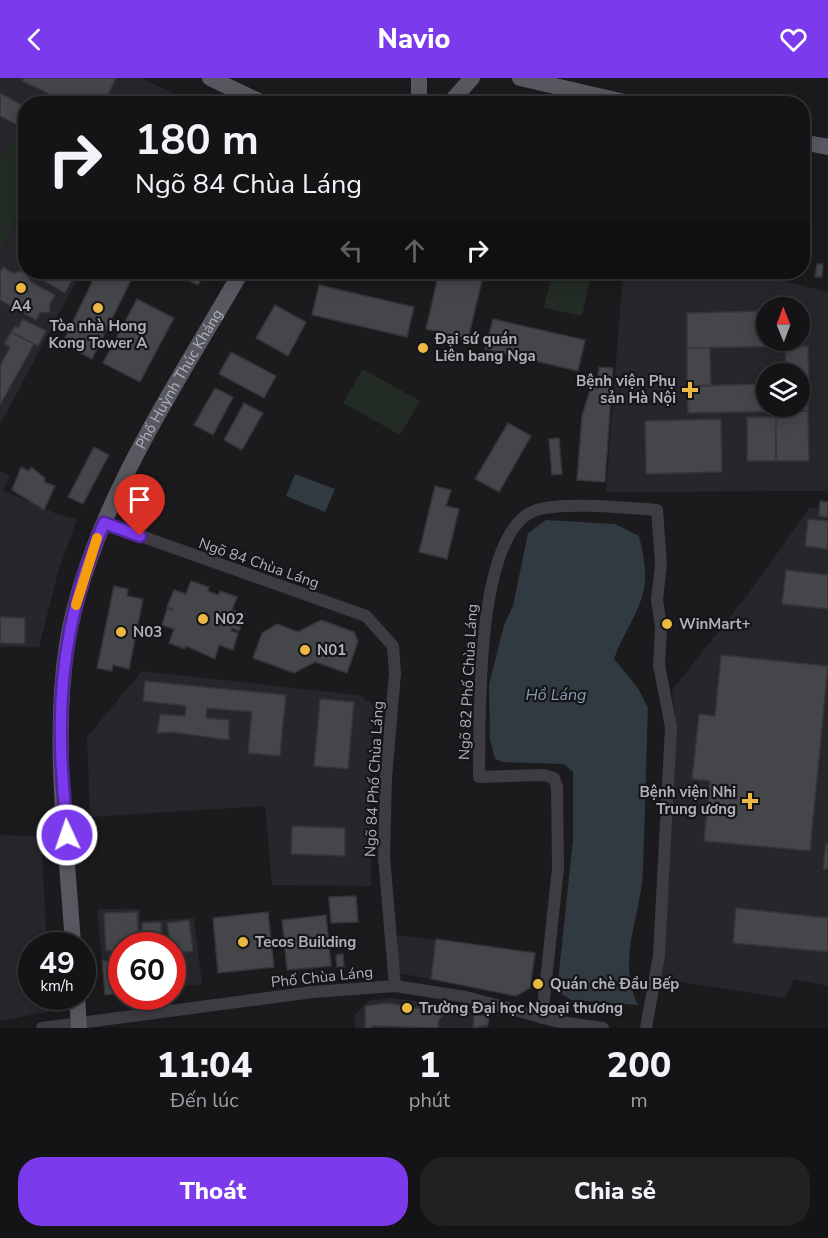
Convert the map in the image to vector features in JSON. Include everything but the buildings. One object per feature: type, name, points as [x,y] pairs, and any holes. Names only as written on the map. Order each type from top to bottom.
[{"type":"main road","points":[[210,78],[248,96]]},
{"type":"main road","points":[[419,78],[419,96]]},
{"type":"main road","points":[[456,96],[472,78]]},
{"type":"main road","points":[[520,78],[598,96]]},
{"type":"main road","points":[[810,144],[828,147]]},
{"type":"main road","name":"Phố Huỳnh Thúc Kháng","points":[[72,932],[61,742],[67,644],[77,599],[88,562],[104,523],[156,421],[237,279]]},
{"type":"main road","points":[[77,1010],[79,1025]]},
{"type":"street","name":"Ngõ 82 Phố Chùa Láng","points":[[542,1018],[558,868],[554,778],[543,775],[478,777],[487,601],[500,554],[515,525],[534,511],[574,506],[657,510],[661,564],[657,600],[661,627],[659,665],[671,728],[659,955],[646,1028]]},
{"type":"street","name":"Ngõ 84 Chùa Láng","points":[[104,523],[366,616],[393,646]]},
{"type":"street","name":"Ngõ 84 Phố Chùa Láng","points":[[393,646],[395,673],[386,777],[384,857],[395,986]]},
{"type":"street","name":"Phố Chùa Láng","points":[[42,1028],[79,1025],[313,992],[395,986],[466,997],[542,1018],[603,1028]]},
{"type":"shaded area","points":[[0,78],[141,78],[173,93],[171,96],[18,96],[18,279],[77,279],[0,425]]},
{"type":"shaded area","points":[[10,140],[18,145],[18,217],[0,252],[0,158]]},
{"type":"shaded area","points":[[550,279],[590,279],[582,316],[544,308]]},
{"type":"shaded area","name":"Bệnh viện Phụ sản Hà Nội","points":[[622,279],[777,279],[828,292],[828,491],[606,492]]},
{"type":"shaded area","points":[[363,369],[420,401],[400,435],[343,403]]},
{"type":"shaded area","points":[[0,471],[10,476],[3,490],[57,514],[77,519],[58,572],[39,647],[0,647]]},
{"type":"shaded area","name":"Bệnh viện Nhi Trung ương","points":[[820,501],[828,502],[828,986],[794,979],[785,998],[661,979],[669,879],[676,723],[672,690],[746,597],[810,507],[819,508]]},
{"type":"shaded area","points":[[142,671],[359,695],[373,705],[370,781],[371,886],[272,885],[265,806],[90,817],[87,737]]},
{"type":"shaded area","points":[[0,835],[41,836],[46,932],[18,932],[18,1010],[51,1011],[0,1021]]},
{"type":"shaded area","points":[[97,909],[140,909],[140,921],[194,918],[202,984],[186,986],[186,932],[108,932],[108,995],[105,995]]},
{"type":"shaded area","points":[[397,935],[535,953],[530,988],[516,996],[398,973]]},
{"type":"shaded area","name":"Trường Đại học Ngoại thương","points":[[389,998],[425,1002],[489,1016],[488,1028],[355,1028],[355,1015],[368,1001]]},
{"type":"water","points":[[295,474],[335,489],[325,512],[286,496]]},
{"type":"water","name":"Hồ Láng","points":[[546,520],[615,524],[639,536],[643,552],[645,584],[643,592],[614,659],[638,688],[648,708],[643,870],[629,955],[632,988],[638,1005],[571,1000],[557,991],[573,839],[573,772],[564,764],[503,762],[495,759],[490,740],[489,685],[504,625],[513,606],[528,533]]},
{"type":"slow traffic","points":[[76,605],[97,538]]},
{"type":"place","name":"A4","points":[[21,288]]},
{"type":"place","name":"Tòa nhà Hong Kong Tower A","points":[[98,308]]},
{"type":"place","name":"Đại sứ quán Liên bang Nga","points":[[423,348]]},
{"type":"place","name":"Bệnh viện Phụ sản Hà Nội","points":[[690,390]]},
{"type":"place","name":"N02","points":[[203,619]]},
{"type":"place","name":"WinMart+","points":[[667,624]]},
{"type":"place","name":"N03","points":[[121,632]]},
{"type":"place","name":"N01","points":[[305,650]]},
{"type":"place","name":"Bệnh viện Nhi Trung ương","points":[[750,801]]},
{"type":"place","name":"Tecos Building","points":[[243,942]]},
{"type":"place","name":"Quán chè Đầu Bếp","points":[[538,984]]},
{"type":"place","name":"Trường Đại học Ngoại thương","points":[[407,1008]]},
{"type":"route","points":[[67,835],[61,729],[67,644],[77,599],[88,562],[104,523],[140,536]]}]
